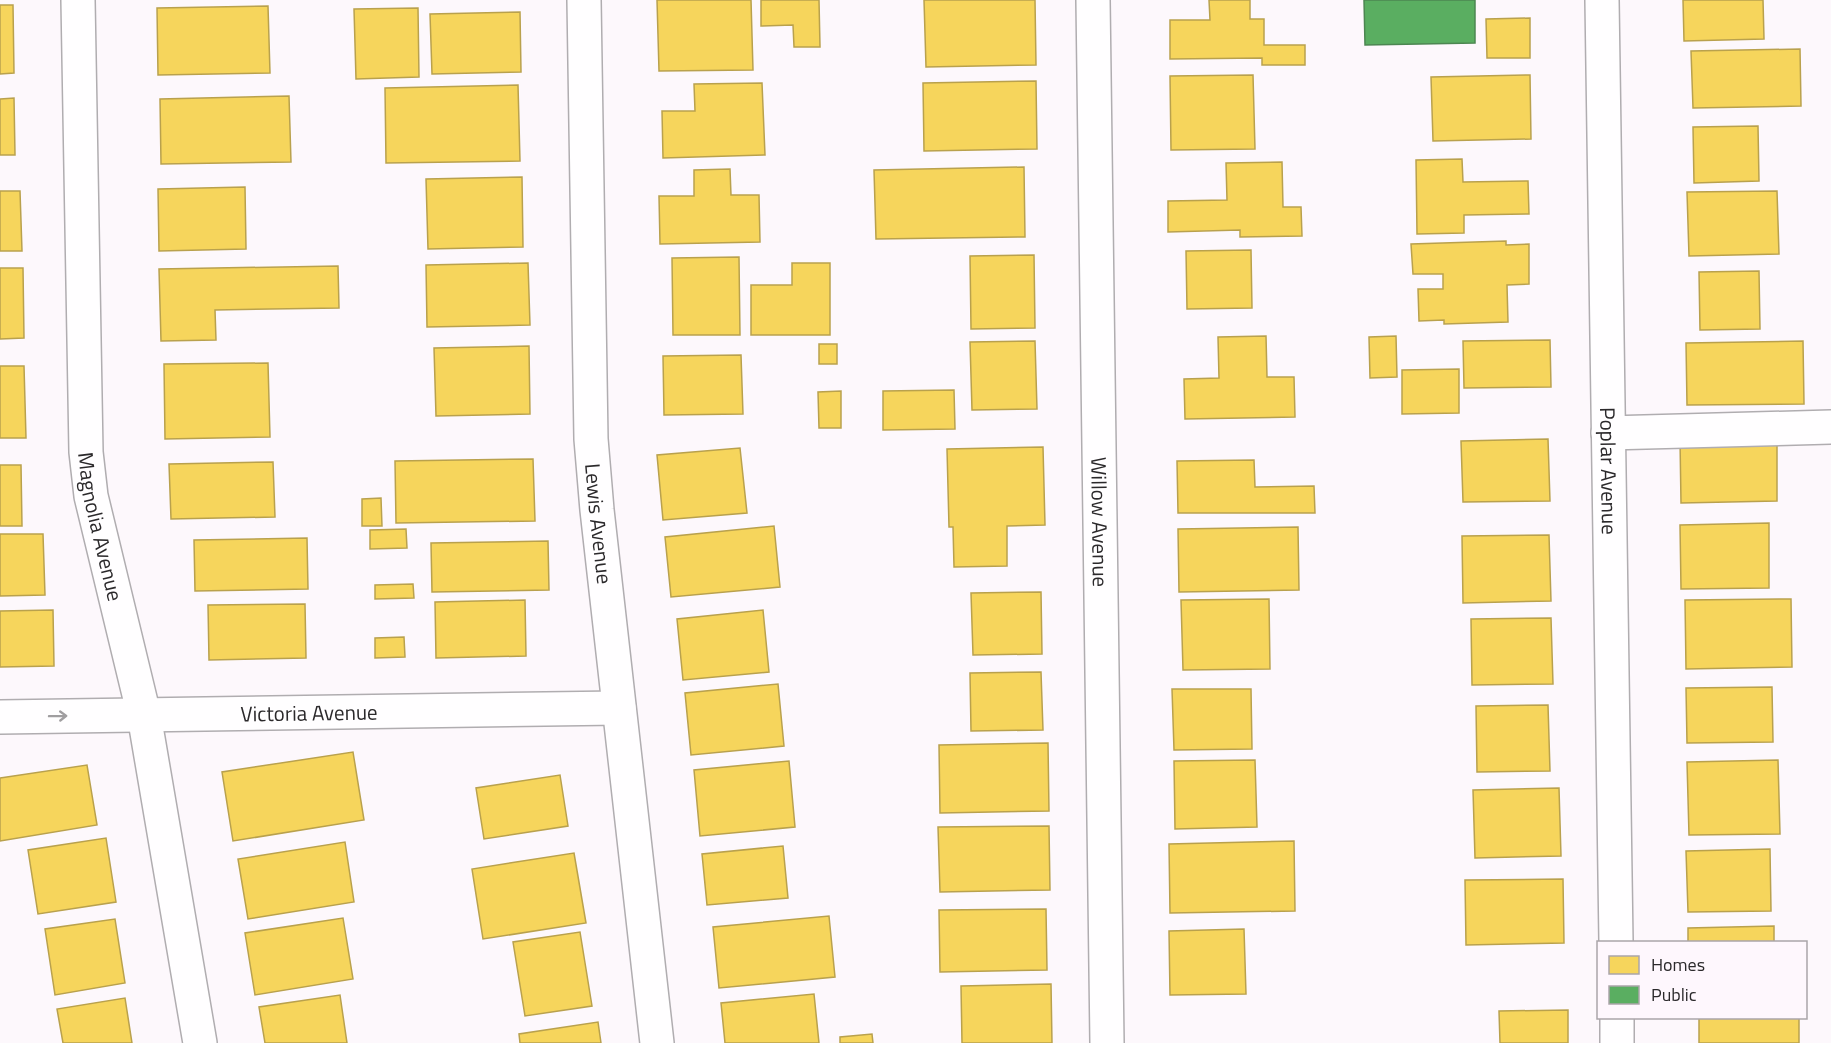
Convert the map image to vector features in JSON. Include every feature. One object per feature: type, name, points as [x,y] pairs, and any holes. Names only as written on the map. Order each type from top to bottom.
[{"type":"street","name":"Magnolia Avenue","points":[[78,0],[86,452],[91,496],[144,715],[200,1043]]},
{"type":"street","name":"Lewis Avenue","points":[[584,0],[591,439],[657,1043]]},
{"type":"street","name":"Willow Avenue","points":[[1093,0],[1107,1043]]},
{"type":"street","name":"Poplar Avenue","points":[[1602,0],[1616,941]]},
{"type":"street","points":[[1608,433],[1831,427]]},
{"type":"street","name":"Victoria Avenue","points":[[0,717],[619,708]]},
{"type":"street","points":[[1617,1019],[1617,1043]]},
{"type":"building: Homes","points":[[657,0],[751,0],[753,70],[659,71]]},
{"type":"building: Homes","points":[[761,0],[819,0],[820,47],[794,47],[793,25],[761,26]]},
{"type":"building: Homes","points":[[924,0],[1035,0],[1036,65],[926,67]]},
{"type":"building: Homes","points":[[1209,0],[1250,0],[1250,19],[1264,19],[1264,45],[1305,45],[1305,65],[1262,65],[1262,58],[1170,59],[1170,20],[1210,20]]},
{"type":"building: Homes","points":[[1683,0],[1763,0],[1764,39],[1684,41]]},
{"type":"building: Homes","points":[[0,5],[13,5],[14,73],[0,74]]},
{"type":"building: Homes","points":[[268,6],[270,73],[158,75],[157,8]]},
{"type":"building: Homes","points":[[418,8],[419,77],[356,79],[354,9]]},
{"type":"building: Homes","points":[[520,12],[521,72],[432,74],[430,14]]},
{"type":"building: Homes","points":[[1530,18],[1530,58],[1487,58],[1486,19]]},
{"type":"building: Homes","points":[[1800,49],[1801,106],[1693,108],[1691,51]]},
{"type":"building: Homes","points":[[1253,75],[1255,149],[1171,150],[1170,76]]},
{"type":"building: Homes","points":[[1530,75],[1531,139],[1433,141],[1431,77]]},
{"type":"building: Homes","points":[[1036,81],[1037,149],[924,151],[923,83]]},
{"type":"building: Homes","points":[[762,83],[765,155],[663,158],[662,111],[695,111],[694,84]]},
{"type":"building: Homes","points":[[518,85],[520,161],[386,163],[385,88]]},
{"type":"building: Homes","points":[[289,96],[291,162],[161,164],[160,99]]},
{"type":"building: Homes","points":[[14,98],[15,155],[0,155],[0,99]]},
{"type":"building: Homes","points":[[1758,126],[1759,181],[1694,183],[1693,127]]},
{"type":"building: Homes","points":[[1462,159],[1463,182],[1528,181],[1529,214],[1464,215],[1464,233],[1417,234],[1416,160]]},
{"type":"building: Homes","points":[[1282,162],[1283,207],[1301,207],[1302,236],[1240,237],[1240,230],[1168,232],[1168,201],[1227,200],[1226,163]]},
{"type":"building: Homes","points":[[1024,167],[1025,237],[876,239],[874,170]]},
{"type":"building: Homes","points":[[730,169],[731,195],[759,195],[760,242],[660,244],[659,196],[694,196],[694,170]]},
{"type":"building: Homes","points":[[522,177],[523,247],[428,249],[426,179]]},
{"type":"building: Homes","points":[[245,187],[246,249],[159,251],[158,189]]},
{"type":"building: Homes","points":[[0,191],[20,191],[22,251],[0,251]]},
{"type":"building: Homes","points":[[1777,191],[1779,254],[1689,256],[1687,192]]},
{"type":"building: Homes","points":[[1506,241],[1506,245],[1529,244],[1529,284],[1507,285],[1508,322],[1444,324],[1444,320],[1419,321],[1418,289],[1443,289],[1443,274],[1413,274],[1411,244]]},
{"type":"building: Homes","points":[[1251,250],[1252,308],[1187,309],[1186,251]]},
{"type":"building: Homes","points":[[1034,255],[1035,328],[971,329],[970,256]]},
{"type":"building: Homes","points":[[739,257],[740,335],[673,335],[672,258]]},
{"type":"building: Homes","points":[[528,263],[530,325],[427,327],[426,265]]},
{"type":"building: Homes","points":[[792,263],[830,263],[830,335],[751,335],[751,285],[792,285]]},
{"type":"building: Homes","points":[[338,266],[339,308],[215,310],[216,340],[161,341],[159,269]]},
{"type":"building: Homes","points":[[0,268],[23,268],[24,338],[0,339]]},
{"type":"building: Homes","points":[[1759,271],[1760,329],[1700,330],[1699,272]]},
{"type":"building: Homes","points":[[1266,336],[1267,377],[1294,377],[1295,417],[1185,419],[1184,379],[1219,378],[1218,337]]},
{"type":"building: Homes","points":[[1396,336],[1397,377],[1370,378],[1369,337]]},
{"type":"building: Homes","points":[[1550,340],[1551,387],[1464,388],[1463,341]]},
{"type":"building: Homes","points":[[1035,341],[1037,409],[972,410],[970,342]]},
{"type":"building: Homes","points":[[1803,341],[1804,404],[1687,405],[1686,343]]},
{"type":"building: Homes","points":[[819,344],[837,344],[837,364],[819,364]]},
{"type":"building: Homes","points":[[529,346],[530,414],[436,416],[434,348]]},
{"type":"building: Homes","points":[[741,355],[743,414],[664,415],[663,356]]},
{"type":"building: Homes","points":[[268,363],[270,437],[165,439],[164,364]]},
{"type":"building: Homes","points":[[0,366],[24,366],[26,438],[0,438]]},
{"type":"building: Homes","points":[[1459,369],[1459,413],[1402,414],[1402,370]]},
{"type":"building: Homes","points":[[954,390],[955,429],[883,430],[883,391]]},
{"type":"building: Homes","points":[[841,391],[841,428],[819,428],[818,392]]},
{"type":"building: Homes","points":[[1777,437],[1777,501],[1681,503],[1680,440]]},
{"type":"building: Homes","points":[[1548,439],[1550,501],[1463,502],[1461,441]]},
{"type":"building: Homes","points":[[1043,447],[1045,525],[1007,526],[1007,566],[954,567],[953,527],[949,527],[947,449]]},
{"type":"building: Homes","points":[[740,448],[747,513],[663,520],[657,455]]},
{"type":"building: Homes","points":[[533,459],[535,521],[396,523],[395,461]]},
{"type":"building: Homes","points":[[1254,460],[1255,487],[1314,486],[1315,513],[1178,513],[1177,461]]},
{"type":"building: Homes","points":[[273,462],[275,517],[171,519],[169,464]]},
{"type":"building: Homes","points":[[0,465],[21,465],[22,526],[0,526]]},
{"type":"building: Homes","points":[[381,498],[382,526],[362,526],[362,499]]},
{"type":"building: Homes","points":[[1769,523],[1769,588],[1681,589],[1680,525]]},
{"type":"building: Homes","points":[[774,526],[780,587],[671,597],[665,537]]},
{"type":"building: Homes","points":[[1298,527],[1299,590],[1179,592],[1178,529]]},
{"type":"building: Homes","points":[[406,529],[407,548],[370,549],[370,530]]},
{"type":"building: Homes","points":[[0,534],[43,534],[45,595],[0,596]]},
{"type":"building: Homes","points":[[1549,535],[1551,601],[1463,603],[1462,536]]},
{"type":"building: Homes","points":[[307,538],[308,589],[195,591],[194,540]]},
{"type":"building: Homes","points":[[548,541],[549,590],[432,592],[431,543]]},
{"type":"building: Homes","points":[[413,584],[414,598],[375,599],[375,585]]},
{"type":"building: Homes","points":[[1041,592],[1042,654],[973,655],[971,593]]},
{"type":"building: Homes","points":[[1269,599],[1270,669],[1183,670],[1181,600]]},
{"type":"building: Homes","points":[[1791,599],[1792,667],[1686,669],[1685,600]]},
{"type":"building: Homes","points":[[525,600],[526,656],[436,658],[435,602]]},
{"type":"building: Homes","points":[[305,604],[306,658],[209,660],[208,605]]},
{"type":"building: Homes","points":[[53,610],[54,666],[0,667],[0,611]]},
{"type":"building: Homes","points":[[763,610],[769,672],[683,680],[677,619]]},
{"type":"building: Homes","points":[[1551,618],[1553,684],[1472,685],[1471,619]]},
{"type":"building: Homes","points":[[404,637],[405,657],[375,658],[375,638]]},
{"type":"building: Homes","points":[[1041,672],[1043,730],[971,731],[970,673]]},
{"type":"building: Homes","points":[[778,684],[784,746],[691,755],[685,693]]},
{"type":"building: Homes","points":[[1772,687],[1773,742],[1687,743],[1686,688]]},
{"type":"building: Homes","points":[[1172,689],[1251,689],[1252,749],[1174,750]]},
{"type":"building: Homes","points":[[1548,705],[1550,771],[1477,772],[1476,706]]},
{"type":"building: Homes","points":[[1048,743],[1049,811],[940,813],[939,745]]},
{"type":"building: Homes","points":[[353,752],[364,820],[233,841],[222,772]]},
{"type":"building: Homes","points":[[1255,760],[1257,827],[1175,829],[1174,761]]},
{"type":"building: Homes","points":[[1778,760],[1780,834],[1689,835],[1687,762]]},
{"type":"building: Homes","points":[[789,761],[795,827],[700,836],[694,770]]},
{"type":"building: Homes","points":[[87,765],[97,825],[0,841],[0,778]]},
{"type":"building: Homes","points":[[560,775],[568,826],[484,839],[476,788]]},
{"type":"building: Homes","points":[[1559,788],[1561,856],[1475,858],[1473,790]]},
{"type":"building: Homes","points":[[1049,826],[1050,890],[940,892],[938,827]]},
{"type":"building: Homes","points":[[106,838],[116,902],[38,914],[28,850]]},
{"type":"building: Homes","points":[[1294,841],[1295,911],[1170,913],[1169,844]]},
{"type":"building: Homes","points":[[345,842],[354,902],[248,919],[238,859]]},
{"type":"building: Homes","points":[[783,846],[788,898],[707,905],[702,854]]},
{"type":"building: Homes","points":[[1770,849],[1771,911],[1688,912],[1686,851]]},
{"type":"building: Homes","points":[[574,853],[586,923],[483,939],[472,869]]},
{"type":"building: Homes","points":[[1563,879],[1564,943],[1466,945],[1465,880]]},
{"type":"building: Homes","points":[[1046,909],[1047,970],[940,972],[939,910]]},
{"type":"building: Homes","points":[[829,916],[835,977],[719,988],[713,927]]},
{"type":"building: Homes","points":[[343,918],[353,979],[255,995],[245,933]]},
{"type":"building: Homes","points":[[115,919],[125,983],[55,995],[45,929]]},
{"type":"building: Homes","points":[[1774,926],[1774,941],[1688,941],[1688,928]]},
{"type":"building: Homes","points":[[1244,929],[1246,994],[1170,995],[1169,931]]},
{"type":"building: Homes","points":[[580,932],[592,1006],[525,1016],[513,942]]},
{"type":"building: Homes","points":[[1051,984],[1052,1043],[962,1043],[961,986]]},
{"type":"building: Homes","points":[[814,994],[819,1043],[725,1043],[721,1003]]},
{"type":"building: Homes","points":[[340,995],[347,1043],[265,1043],[259,1007]]},
{"type":"building: Homes","points":[[125,998],[132,1043],[63,1043],[57,1009]]},
{"type":"building: Homes","points":[[1568,1010],[1568,1043],[1500,1043],[1499,1011]]},
{"type":"building: Homes","points":[[1699,1019],[1799,1019],[1799,1043],[1699,1043]]},
{"type":"building: Homes","points":[[598,1022],[601,1043],[520,1043],[519,1034]]},
{"type":"building: Homes","points":[[872,1034],[873,1043],[840,1043],[840,1037]]},
{"type":"building: Public","points":[[1364,0],[1475,0],[1475,43],[1365,45]]}]
